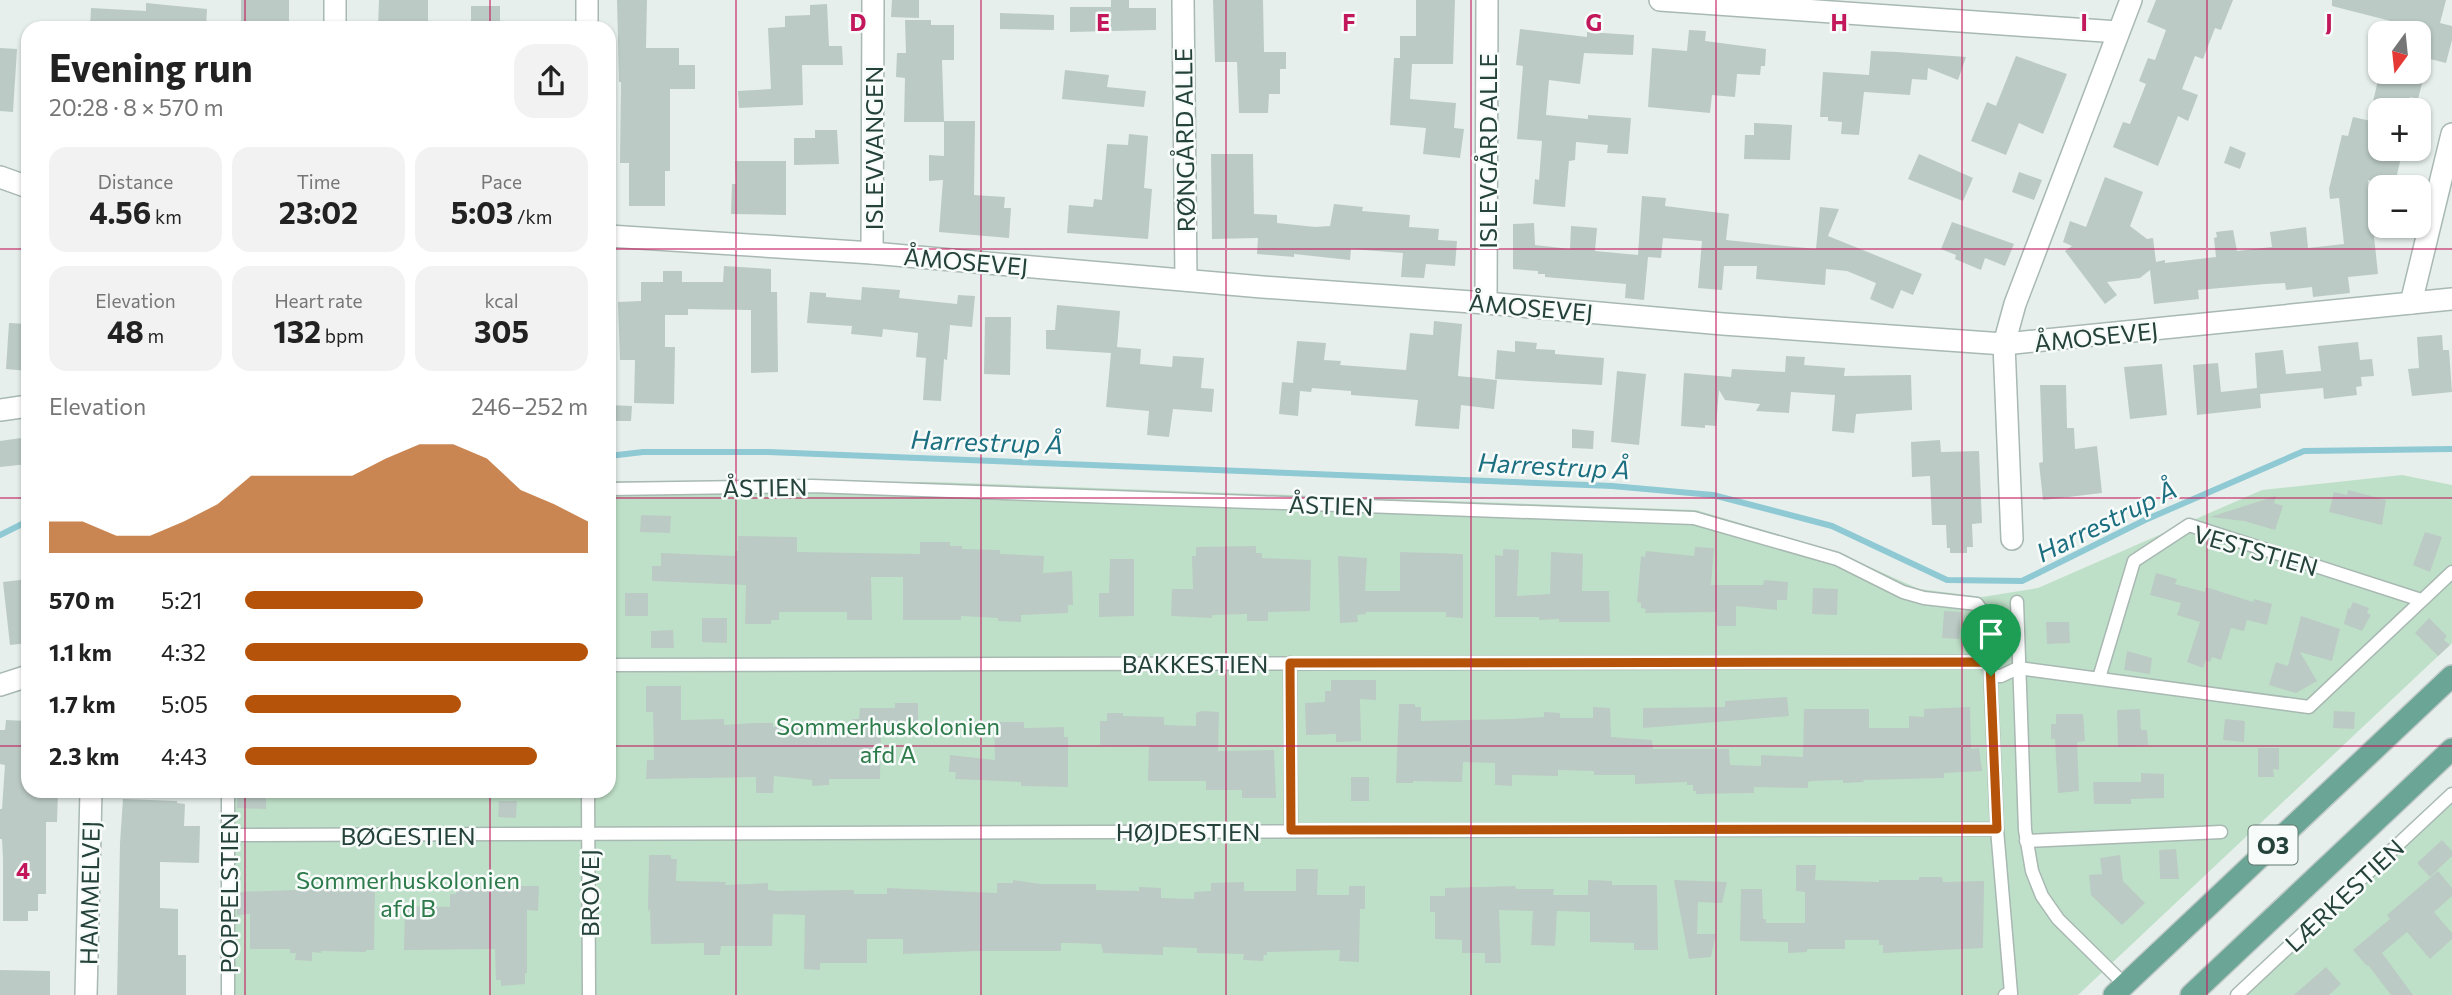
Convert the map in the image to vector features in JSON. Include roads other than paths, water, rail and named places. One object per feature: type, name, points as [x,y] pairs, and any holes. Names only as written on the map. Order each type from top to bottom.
[{"type":"main road","name":"O3","points":[[2120,990],[2452,676]]},
{"type":"main road","name":"O3","points":[[2191,995],[2452,749]]},
{"type":"street","points":[[335,0],[335,21]]},
{"type":"street","points":[[587,0],[587,21]]},
{"type":"street","name":"ISLEVVANGEN","points":[[872,253],[873,0]]},
{"type":"street","name":"RØNGÅRD ALLE","points":[[1183,0],[1186,280]]},
{"type":"street","name":"ISLEVGÅRD ALLE","points":[[1486,303],[1487,0]]},
{"type":"street","points":[[1660,0],[2118,32]]},
{"type":"street","points":[[2012,539],[2004,344],[2015,304],[2131,0]]},
{"type":"street","points":[[2411,303],[2452,134]]},
{"type":"street","points":[[0,177],[21,184]]},
{"type":"street","name":"ÅMOSEVEJ","points":[[616,236],[872,253],[1723,324],[2004,344],[2452,299]]},
{"type":"street","points":[[0,410],[21,408]]},
{"type":"street","points":[[0,685],[21,678]]},
{"type":"street","name":"HAMMELVEJ","points":[[86,995],[91,798]]},
{"type":"lane","name":"ÅSTIEN","points":[[616,489],[812,486],[1694,518],[1837,559],[1903,592],[1924,598],[1977,604],[1988,619],[1997,829],[2011,993],[2005,995]]},
{"type":"lane","name":"VESTSTIEN","points":[[2099,678],[2133,561],[2189,525],[2421,600]]},
{"type":"lane","points":[[1991,676],[2001,676],[2018,668],[2309,707],[2452,572]]},
{"type":"lane","points":[[2017,602],[2026,841],[2032,871],[2042,896],[2058,919],[2120,990]]},
{"type":"lane","name":"BAKKESTIEN","points":[[616,665],[1990,662]]},
{"type":"lane","points":[[1290,663],[1291,830]]},
{"type":"lane","name":"LÆRKESTIEN","points":[[2237,995],[2452,794]]},
{"type":"lane","name":"POPPELSTIEN","points":[[228,798],[228,995]]},
{"type":"lane","name":"BROVEJ","points":[[588,798],[589,995]]},
{"type":"lane","name":"HØJDESTIEN","points":[[588,834],[1997,829]]},
{"type":"lane","points":[[2026,841],[2221,832]]},
{"type":"lane","name":"BØGESTIEN","points":[[228,835],[588,834]]},
{"type":"waterway","name":"Harrestrup Å","points":[[616,455],[643,452],[768,452],[1612,486],[1713,495],[1832,526],[1947,580],[2022,581],[2145,520],[2304,451],[2452,449]]},
{"type":"waterway","name":"Harrestrup Å","points":[[0,535],[21,524]]},
{"type":"park label","name":"Sommerhuskolonien afd A","points":[[888,739]]},
{"type":"park label","name":"Sommerhuskolonien afd B","points":[[408,893]]}]
